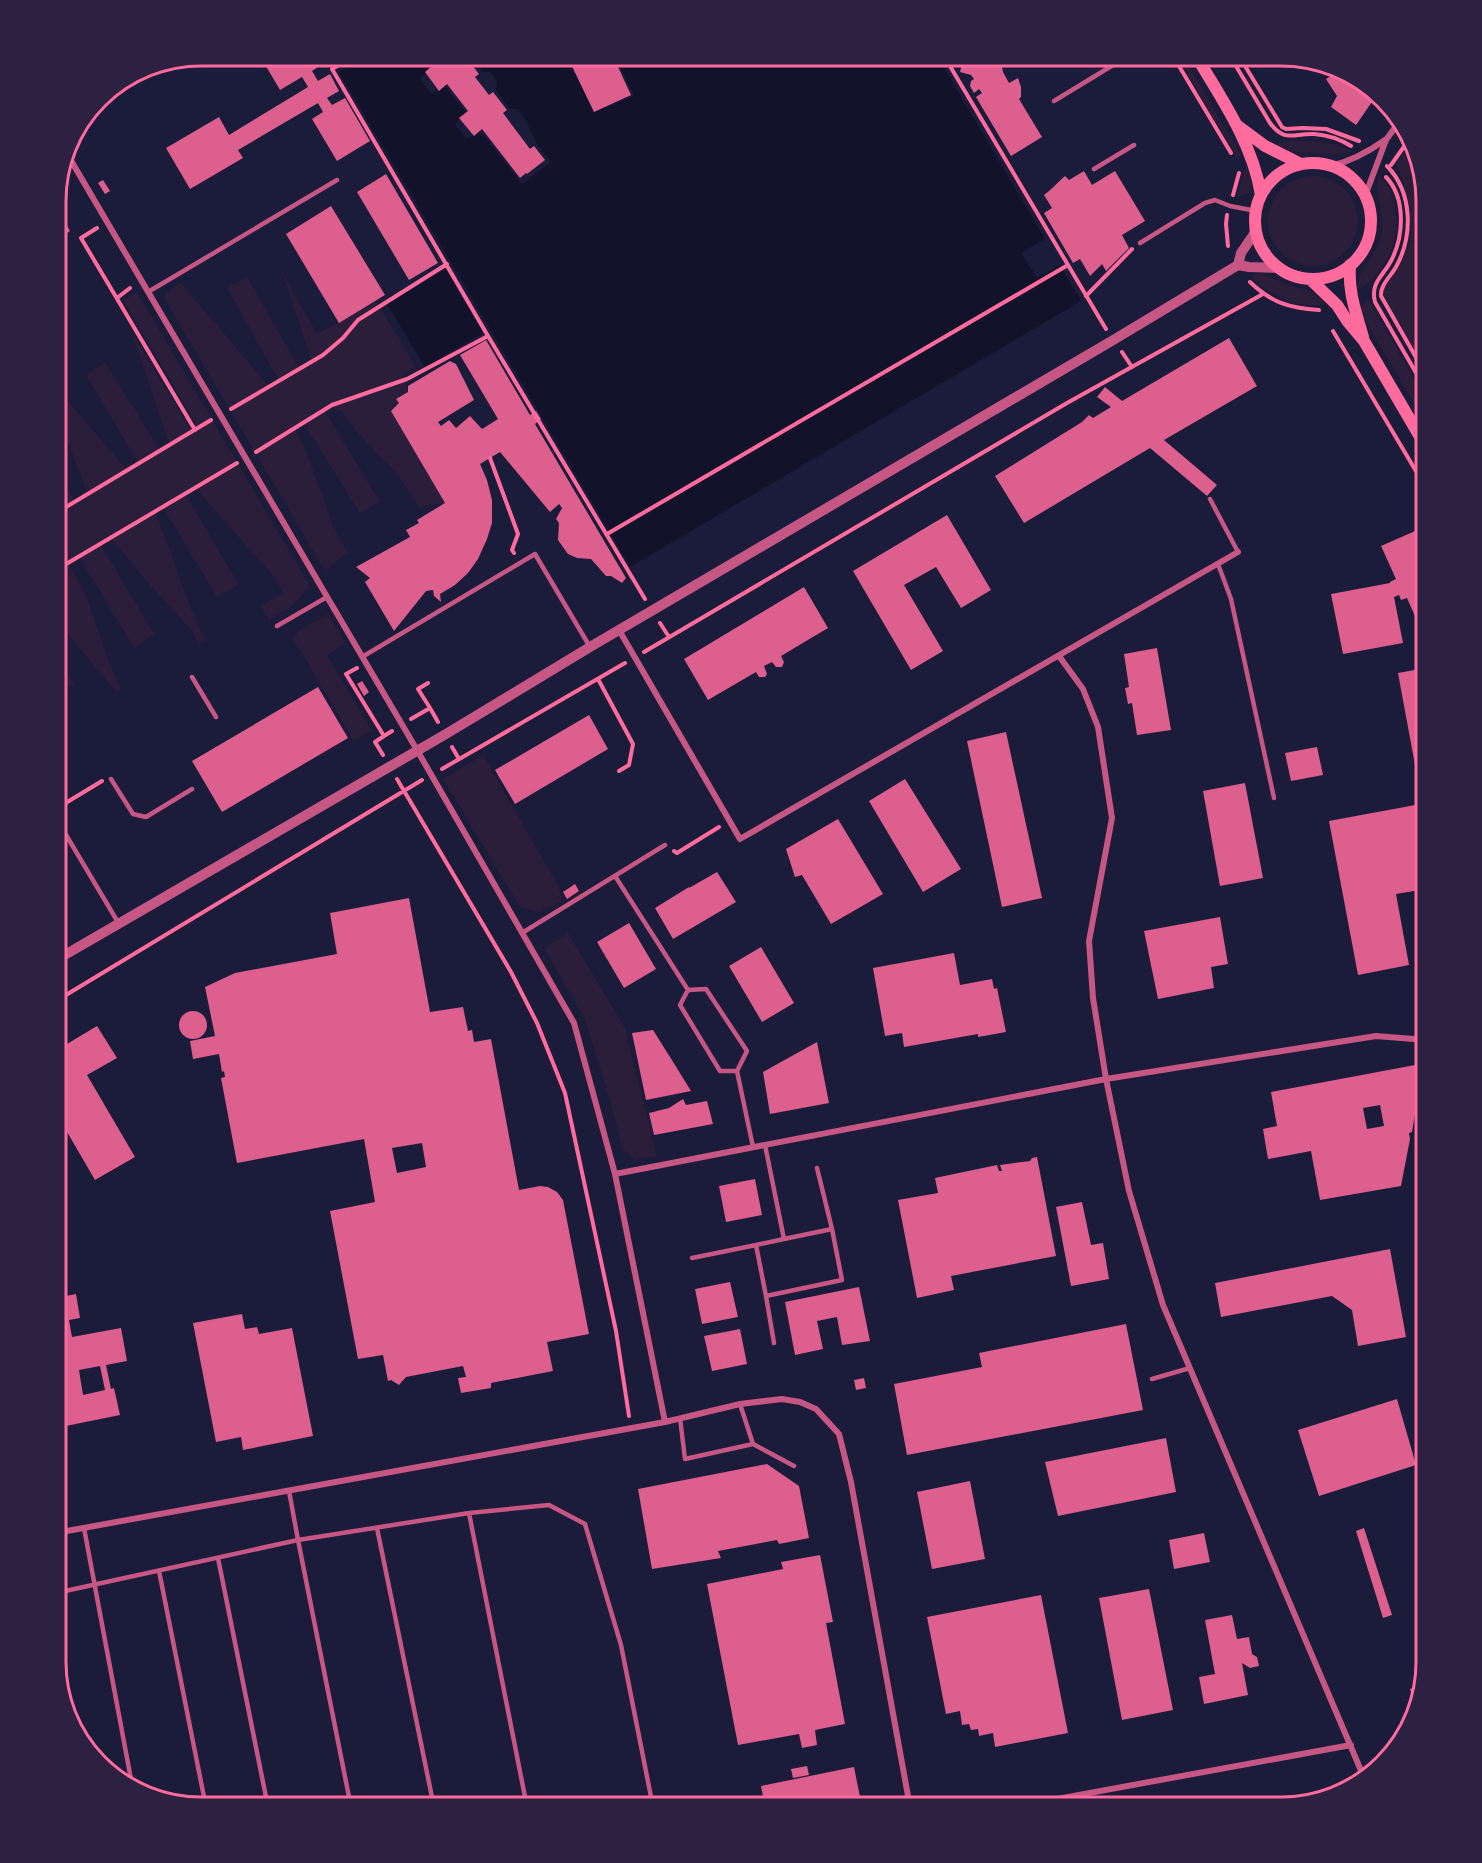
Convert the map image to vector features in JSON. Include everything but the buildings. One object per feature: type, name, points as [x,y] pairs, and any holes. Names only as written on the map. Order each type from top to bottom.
[{"type":"main road","points":[[1202,66],[1238,126],[1258,177],[1261,195]]},
{"type":"main road","points":[[1238,126],[1265,146],[1301,164]]},
{"type":"main road","points":[[1301,164],[1331,166],[1351,177],[1365,196],[1370,218],[1368,240],[1361,254],[1350,265],[1332,276],[1310,279],[1294,276],[1279,268],[1263,252],[1256,231],[1256,211],[1261,195],[1271,181],[1285,170],[1301,164]]},
{"type":"main road","points":[[1350,265],[1351,299],[1364,341]]},
{"type":"main road","points":[[1310,279],[1337,305],[1364,341],[1416,430]]},
{"type":"street","points":[[1365,196],[1386,140],[1394,128]]},
{"type":"street","points":[[1331,166],[1348,162],[1386,140]]},
{"type":"street","points":[[72,162],[417,750],[574,1023],[615,1174],[665,1422]]},
{"type":"street","points":[[1238,265],[1241,253],[1256,231]]},
{"type":"street","points":[[66,954],[390,767],[590,646],[1238,265],[1279,268]]},
{"type":"street","points":[[619,630],[740,839],[1238,552]]},
{"type":"street","points":[[1059,656],[1083,689],[1098,727],[1112,818],[1089,941],[1093,998],[1106,1079],[1129,1191],[1163,1305],[1361,1770]]},
{"type":"street","points":[[615,1174],[1106,1079],[1376,1036],[1416,1039]]},
{"type":"street","points":[[66,1531],[665,1422],[740,1404],[782,1399],[800,1402],[816,1409],[839,1434],[851,1482],[908,1797]]},
{"type":"street","points":[[1072,1797],[1351,1745]]},
{"type":"lane","points":[[1054,101],[1112,66]]},
{"type":"lane","points":[[1094,169],[1134,146]]},
{"type":"lane","points":[[148,292],[337,180]]},
{"type":"lane","points":[[1140,243],[1205,203],[1215,200],[1230,206],[1256,211]]},
{"type":"lane","points":[[1210,499],[1238,552]]},
{"type":"lane","points":[[364,660],[535,554],[590,646]]},
{"type":"lane","points":[[1218,564],[1231,599],[1274,798]]},
{"type":"lane","points":[[278,627],[327,597]]},
{"type":"lane","points":[[192,677],[216,717]]},
{"type":"lane","points":[[111,779],[133,814],[146,817],[192,789]]},
{"type":"lane","points":[[66,835],[119,924]]},
{"type":"lane","points":[[522,933],[664,845]]},
{"type":"lane","points":[[615,876],[688,990]]},
{"type":"lane","points":[[688,990],[706,989],[747,1051],[737,1071],[753,1147]]},
{"type":"lane","points":[[688,990],[680,1005],[720,1071],[737,1071]]},
{"type":"lane","points":[[765,1145],[784,1239]]},
{"type":"lane","points":[[766,1296],[842,1280],[817,1168]]},
{"type":"lane","points":[[692,1258],[832,1229]]},
{"type":"lane","points":[[756,1245],[774,1343]]},
{"type":"lane","points":[[1152,1379],[1190,1368]]},
{"type":"lane","points":[[740,1404],[753,1444]]},
{"type":"lane","points":[[680,1418],[685,1459],[753,1444],[794,1466]]},
{"type":"lane","points":[[289,1491],[349,1797]]},
{"type":"lane","points":[[66,1591],[298,1540],[469,1513],[549,1504],[585,1524],[621,1645],[651,1797]]},
{"type":"lane","points":[[469,1513],[525,1797]]},
{"type":"lane","points":[[84,1528],[131,1777]]},
{"type":"lane","points":[[377,1528],[432,1797]]},
{"type":"lane","points":[[218,1558],[266,1797]]},
{"type":"lane","points":[[159,1572],[204,1797]]},
{"type":"path","points":[[338,66],[333,69],[488,336],[645,598]]},
{"type":"path","points":[[950,66],[1086,296],[1132,367]]},
{"type":"path","points":[[1179,66],[1231,154]]},
{"type":"path","points":[[1236,66],[1277,132],[1291,136],[1312,134],[1328,136],[1355,148]]},
{"type":"path","points":[[1245,66],[1282,127],[1286,129],[1326,129],[1366,146]]},
{"type":"path","points":[[1404,146],[1383,174],[1395,192],[1399,205],[1400,233],[1392,260],[1374,286],[1373,294],[1375,302],[1416,373]]},
{"type":"path","points":[[1389,168],[1401,186],[1408,226],[1404,250],[1381,291],[1381,296],[1416,357]]},
{"type":"path","points":[[1232,196],[1239,169]]},
{"type":"path","points":[[1227,215],[1226,235],[1229,251]]},
{"type":"path","points":[[107,223],[81,238],[195,430]]},
{"type":"path","points":[[1086,296],[1140,243]]},
{"type":"path","points":[[231,409],[323,355],[343,338],[358,320],[447,264]]},
{"type":"path","points":[[607,534],[1068,265]]},
{"type":"path","points":[[1246,277],[1263,294],[1290,306],[1328,310]]},
{"type":"path","points":[[117,298],[130,288],[126,280]]},
{"type":"path","points":[[66,995],[431,775],[1067,403],[1263,294]]},
{"type":"path","points":[[1333,331],[1416,471]]},
{"type":"path","points":[[66,564],[332,405],[407,379],[488,336]]},
{"type":"path","points":[[66,507],[212,420]]},
{"type":"path","points":[[490,458],[518,534],[512,550],[520,564]]},
{"type":"path","points":[[659,622],[669,637]]},
{"type":"path","points":[[364,660],[346,674],[384,736]]},
{"type":"path","points":[[598,679],[633,744],[629,765],[619,771]]},
{"type":"path","points":[[428,683],[418,689],[430,708]]},
{"type":"path","points":[[402,725],[375,742],[511,972],[537,1023],[565,1093],[616,1330],[631,1428]]},
{"type":"path","points":[[66,802],[101,782],[111,779]]},
{"type":"path","points":[[664,845],[677,853],[729,820]]},
{"type":"shaded area","points":[[350,66],[430,66],[420,79],[431,94],[445,86],[466,113],[455,124],[466,139],[481,132],[522,184],[551,162],[537,144],[525,118],[518,109],[510,109],[496,90],[497,81],[490,72],[482,72],[477,66],[572,66],[594,112],[634,96],[620,66],[943,66],[1045,239],[1021,253],[1037,278],[1060,265],[1081,301],[630,567],[339,72]]},
{"type":"shaded area","points":[[1183,66],[1189,66],[1241,155],[1237,158]]},
{"type":"shaded area","points":[[1289,141],[1322,142],[1354,152],[1303,153],[1276,144]]},
{"type":"shaded area","points":[[1406,151],[1415,183],[1416,353],[1382,292],[1403,260],[1410,236],[1408,200],[1396,164]]},
{"type":"shaded area","points":[[1246,164],[1251,185],[1248,193],[1237,197]]},
{"type":"shaded area","points":[[1313,176],[1330,180],[1345,189],[1354,204],[1358,221],[1354,238],[1345,253],[1330,262],[1313,266],[1296,262],[1281,253],[1272,238],[1268,221],[1272,204],[1281,189],[1296,180]]},
{"type":"shaded area","points":[[1378,176],[1389,188],[1394,203],[1396,229],[1394,241],[1390,253],[1377,274],[1357,291],[1361,275],[1377,247],[1382,232],[1383,225],[1377,190]]},
{"type":"shaded area","points":[[446,269],[483,333],[425,367],[387,304]]},
{"type":"shaded area","points":[[281,270],[317,334],[376,301],[416,367],[404,374],[408,392],[396,398],[399,403],[391,411],[445,503],[419,507],[398,475],[340,410],[337,412],[333,405],[325,411],[380,502],[360,513],[304,424],[295,429],[306,451],[335,531],[348,552],[325,571],[164,298],[170,290],[181,283],[268,385],[278,379],[227,288],[247,277],[299,368],[311,359]]},
{"type":"shaded area","points":[[1253,274],[1264,274],[1288,285],[1310,291],[1326,304],[1305,305],[1286,300],[1251,278]]},
{"type":"shaded area","points":[[137,292],[310,586],[291,607],[269,620],[261,606],[283,592],[271,573],[196,489],[186,495],[239,585],[217,597],[164,509],[155,514],[206,640],[198,642],[193,632],[112,539],[101,545],[154,634],[134,648],[80,558],[69,565],[85,594],[121,688],[116,692],[66,632],[66,486],[74,500],[87,492],[66,437],[66,399],[125,468],[137,461],[86,375],[105,362],[159,449],[169,444],[132,333],[190,429],[197,426],[123,300]]},
{"type":"shaded area","points":[[1369,300],[1416,382],[1416,406],[1364,319],[1359,308]]},
{"type":"shaded area","points":[[328,614],[346,644],[327,655],[372,731],[354,741],[294,640],[298,631]]},
{"type":"shaded area","points":[[66,672],[74,685],[66,690]]},
{"type":"shaded area","points":[[483,755],[559,887],[562,901],[539,912],[520,907],[443,779]]},
{"type":"shaded area","points":[[568,933],[625,1028],[657,1156],[635,1159],[622,1149],[612,1107],[584,1017],[544,948]]}]
